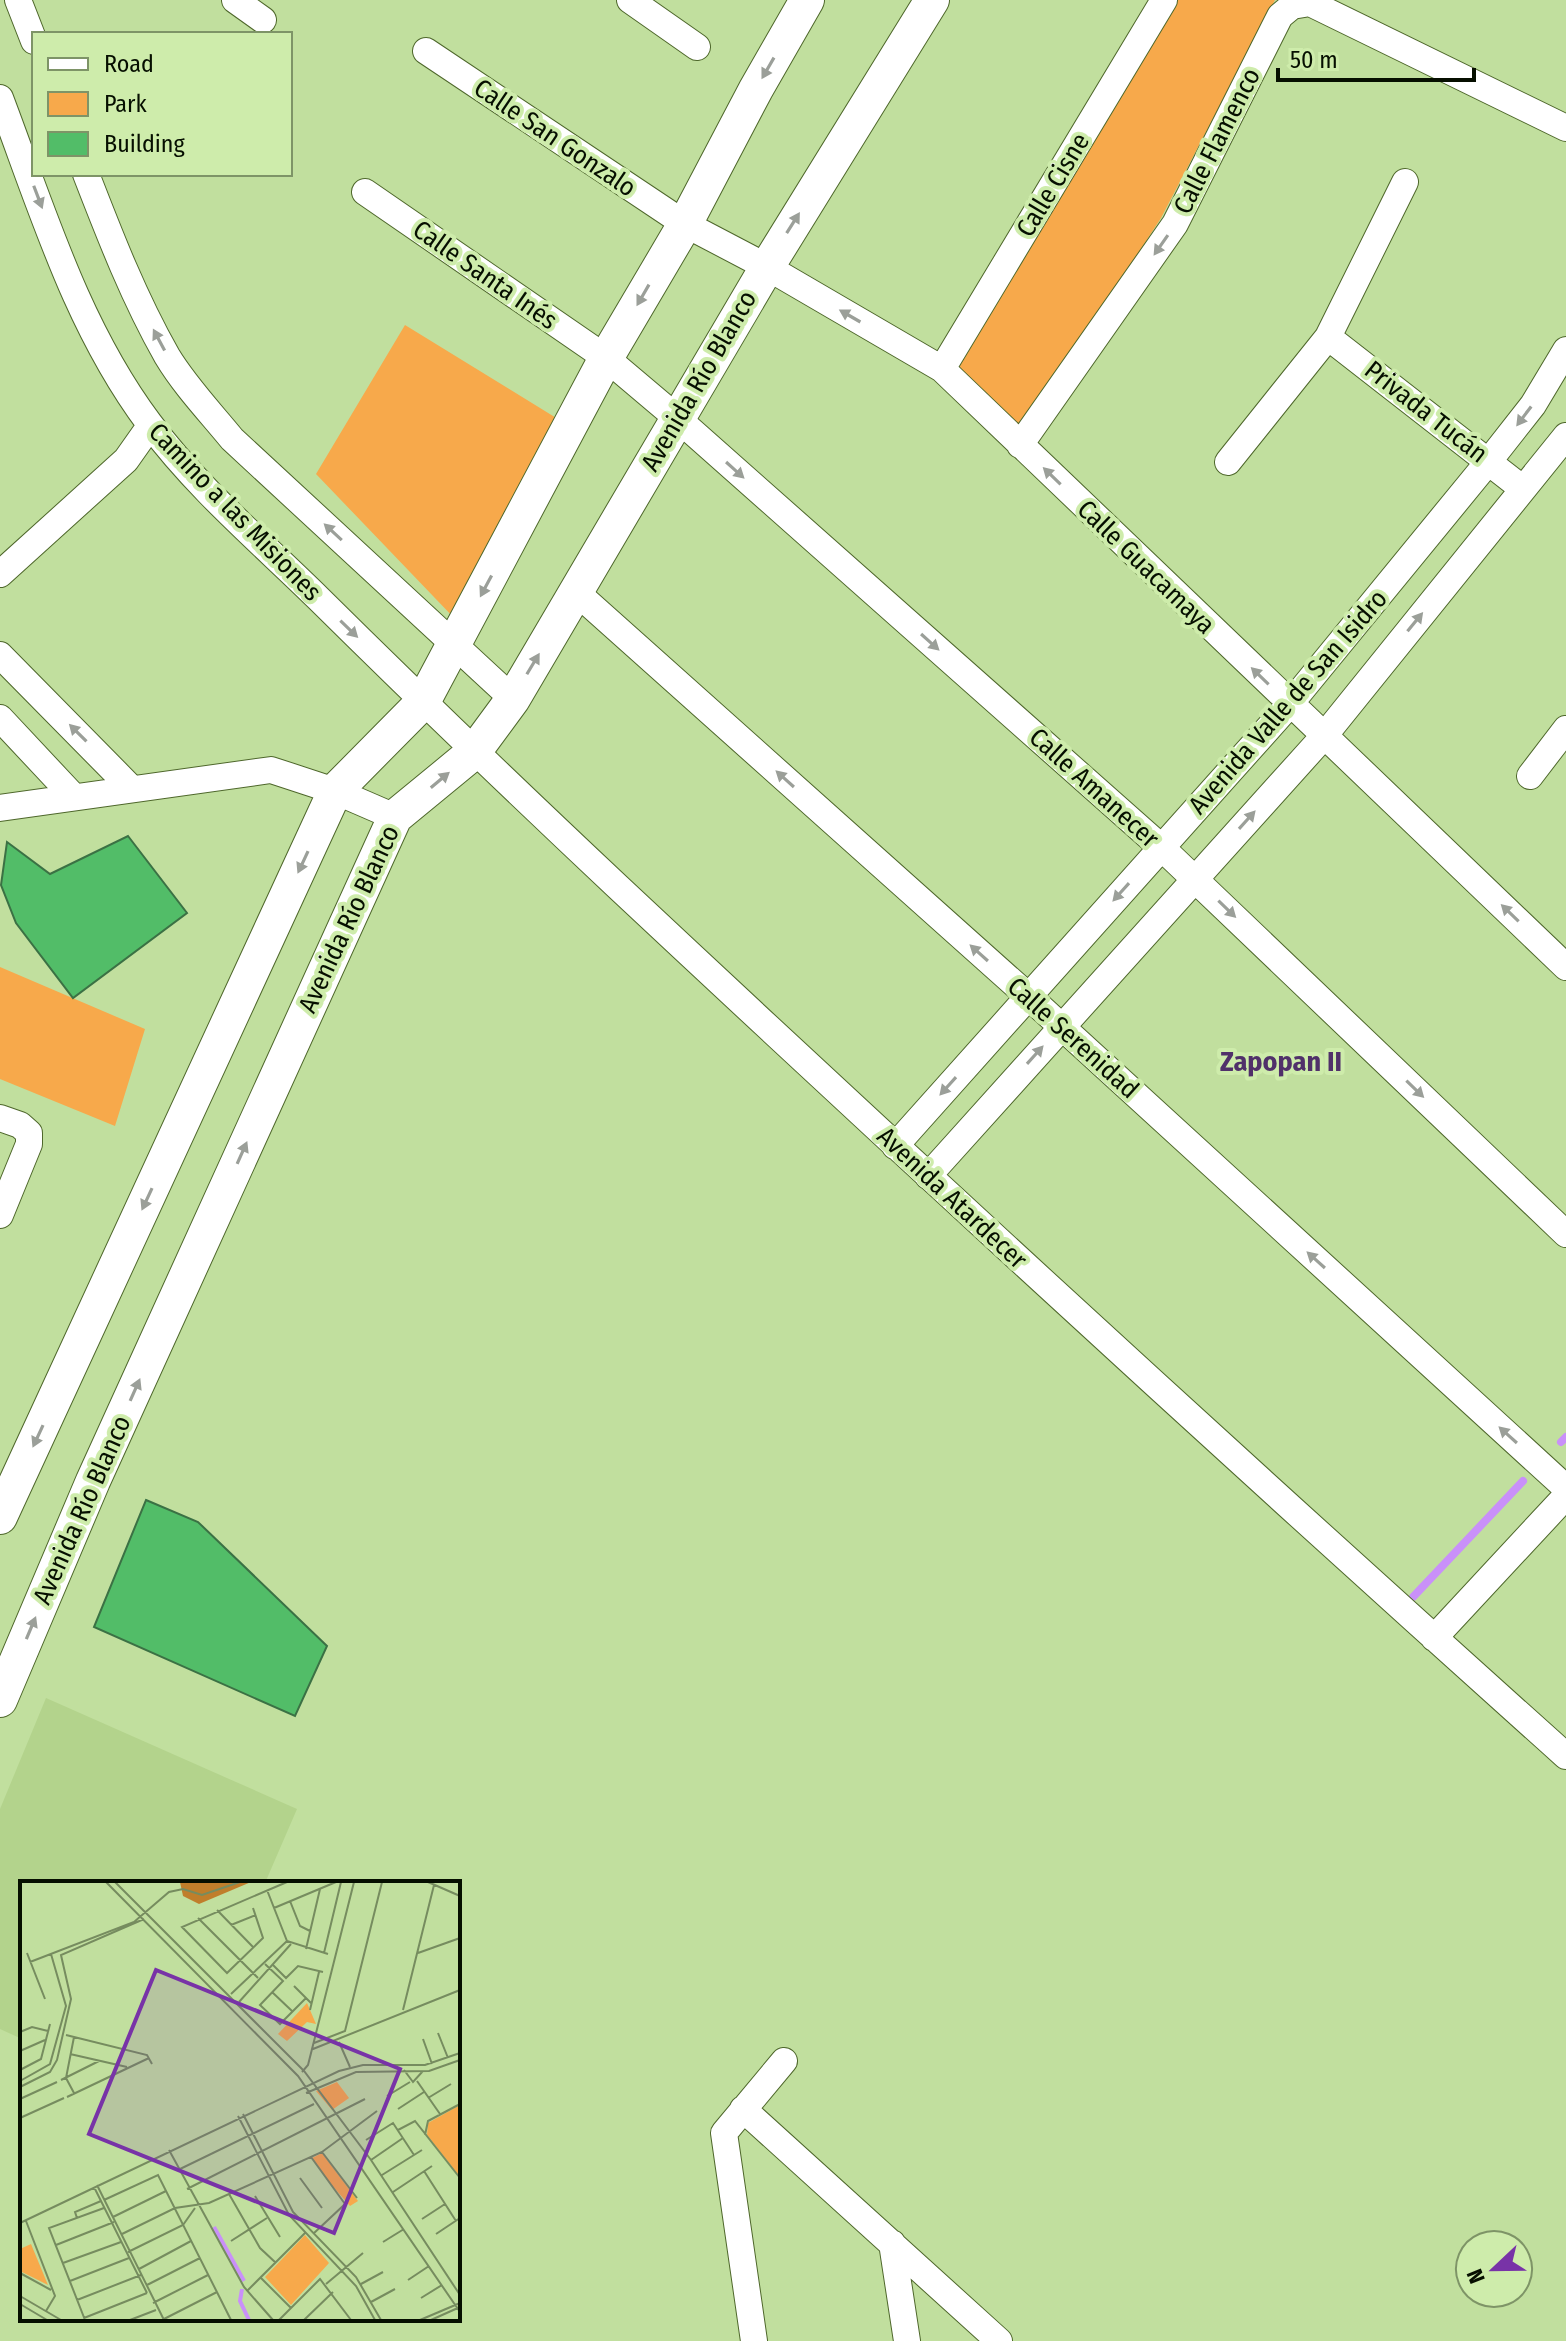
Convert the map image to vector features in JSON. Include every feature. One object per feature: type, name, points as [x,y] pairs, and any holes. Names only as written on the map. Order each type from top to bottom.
[{"type":"street","points":[[18,0],[32,36]]},
{"type":"street","points":[[235,0],[263,20]]},
{"type":"street","points":[[630,0],[697,47]]},
{"type":"street","points":[[0,1517],[335,791],[423,702],[606,358],[685,224],[807,0]]},
{"type":"street","name":"Avenida Río Blanco","points":[[0,1700],[100,1467],[395,817],[474,752],[513,699],[767,267],[932,0]]},
{"type":"street","name":"Calle Cisne","points":[[942,369],[1164,0]]},
{"type":"street","name":"Calle Flamenco","points":[[1020,445],[1175,224],[1280,16],[1292,6],[1310,3],[1566,128]]},
{"type":"street","name":"Calle San Gonzalo","points":[[426,51],[685,224]]},
{"type":"street","name":"Camino a las Misiones","points":[[0,98],[88,321],[102,350],[150,426],[215,497],[474,752]]},
{"type":"street","name":"Camino a las Misiones","points":[[87,176],[138,300],[168,358],[196,396],[232,439],[513,699]]},
{"type":"street","points":[[1228,462],[1328,337],[1405,182]]},
{"type":"street","name":"Calle Santa Inés","points":[[365,192],[606,358]]},
{"type":"street","name":"Calle Guacamaya","points":[[685,224],[767,267],[942,369],[1566,967]]},
{"type":"street","name":"Privada Tucán","points":[[1328,337],[1523,489]]},
{"type":"street","name":"Avenida Valle de San Isidro","points":[[895,1146],[1290,704],[1533,405],[1566,350]]},
{"type":"street","name":"Calle Amanecer","points":[[606,358],[1162,848],[1566,1234]]},
{"type":"street","points":[[0,574],[126,460],[150,426]]},
{"type":"street","name":"Avenida Valle de San Isidro","points":[[928,1176],[1324,736],[1566,436]]},
{"type":"street","name":"Calle Serenidad","points":[[576,592],[1028,996],[1566,1488]]},
{"type":"street","points":[[0,655],[132,789]]},
{"type":"street","points":[[0,718],[74,797]]},
{"type":"street","points":[[1530,776],[1566,729]]},
{"type":"street","name":"Avenida Atardecer","points":[[474,752],[895,1146],[1566,1756]]},
{"type":"street","points":[[0,808],[271,770],[335,791],[395,817]]},
{"type":"street","points":[[0,1118],[20,1125],[29,1133],[29,1144],[0,1215]]},
{"type":"street","points":[[1434,1638],[1566,1496]]},
{"type":"street","points":[[754,2341],[724,2133],[784,2061]]},
{"type":"street","points":[[743,2109],[999,2341]]},
{"type":"street","points":[[892,2243],[907,2341]]},
{"type":"shaded area","points":[[46,1698],[297,1809],[266,1881],[20,1881],[20,2038],[0,2029],[0,1809]]},
{"type":"green space","points":[[1176,0],[1275,0],[1161,218],[1023,431],[954,369]]},
{"type":"green space","points":[[405,325],[566,424],[457,621],[316,474]]},
{"type":"green space","points":[[0,967],[145,1029],[115,1126],[0,1079]]},
{"type":"building","points":[[128,836],[187,913],[73,998],[16,923],[1,885],[7,842],[50,874]]},
{"type":"building","points":[[146,1500],[198,1522],[327,1646],[295,1716],[94,1627]]},
{"type":"waterway","points":[[1561,1442],[1566,1437]]},
{"type":"waterway","points":[[1413,1597],[1523,1481]]},
{"type":"district","name":"Zapopan II","points":[[1281,1061]]}]
